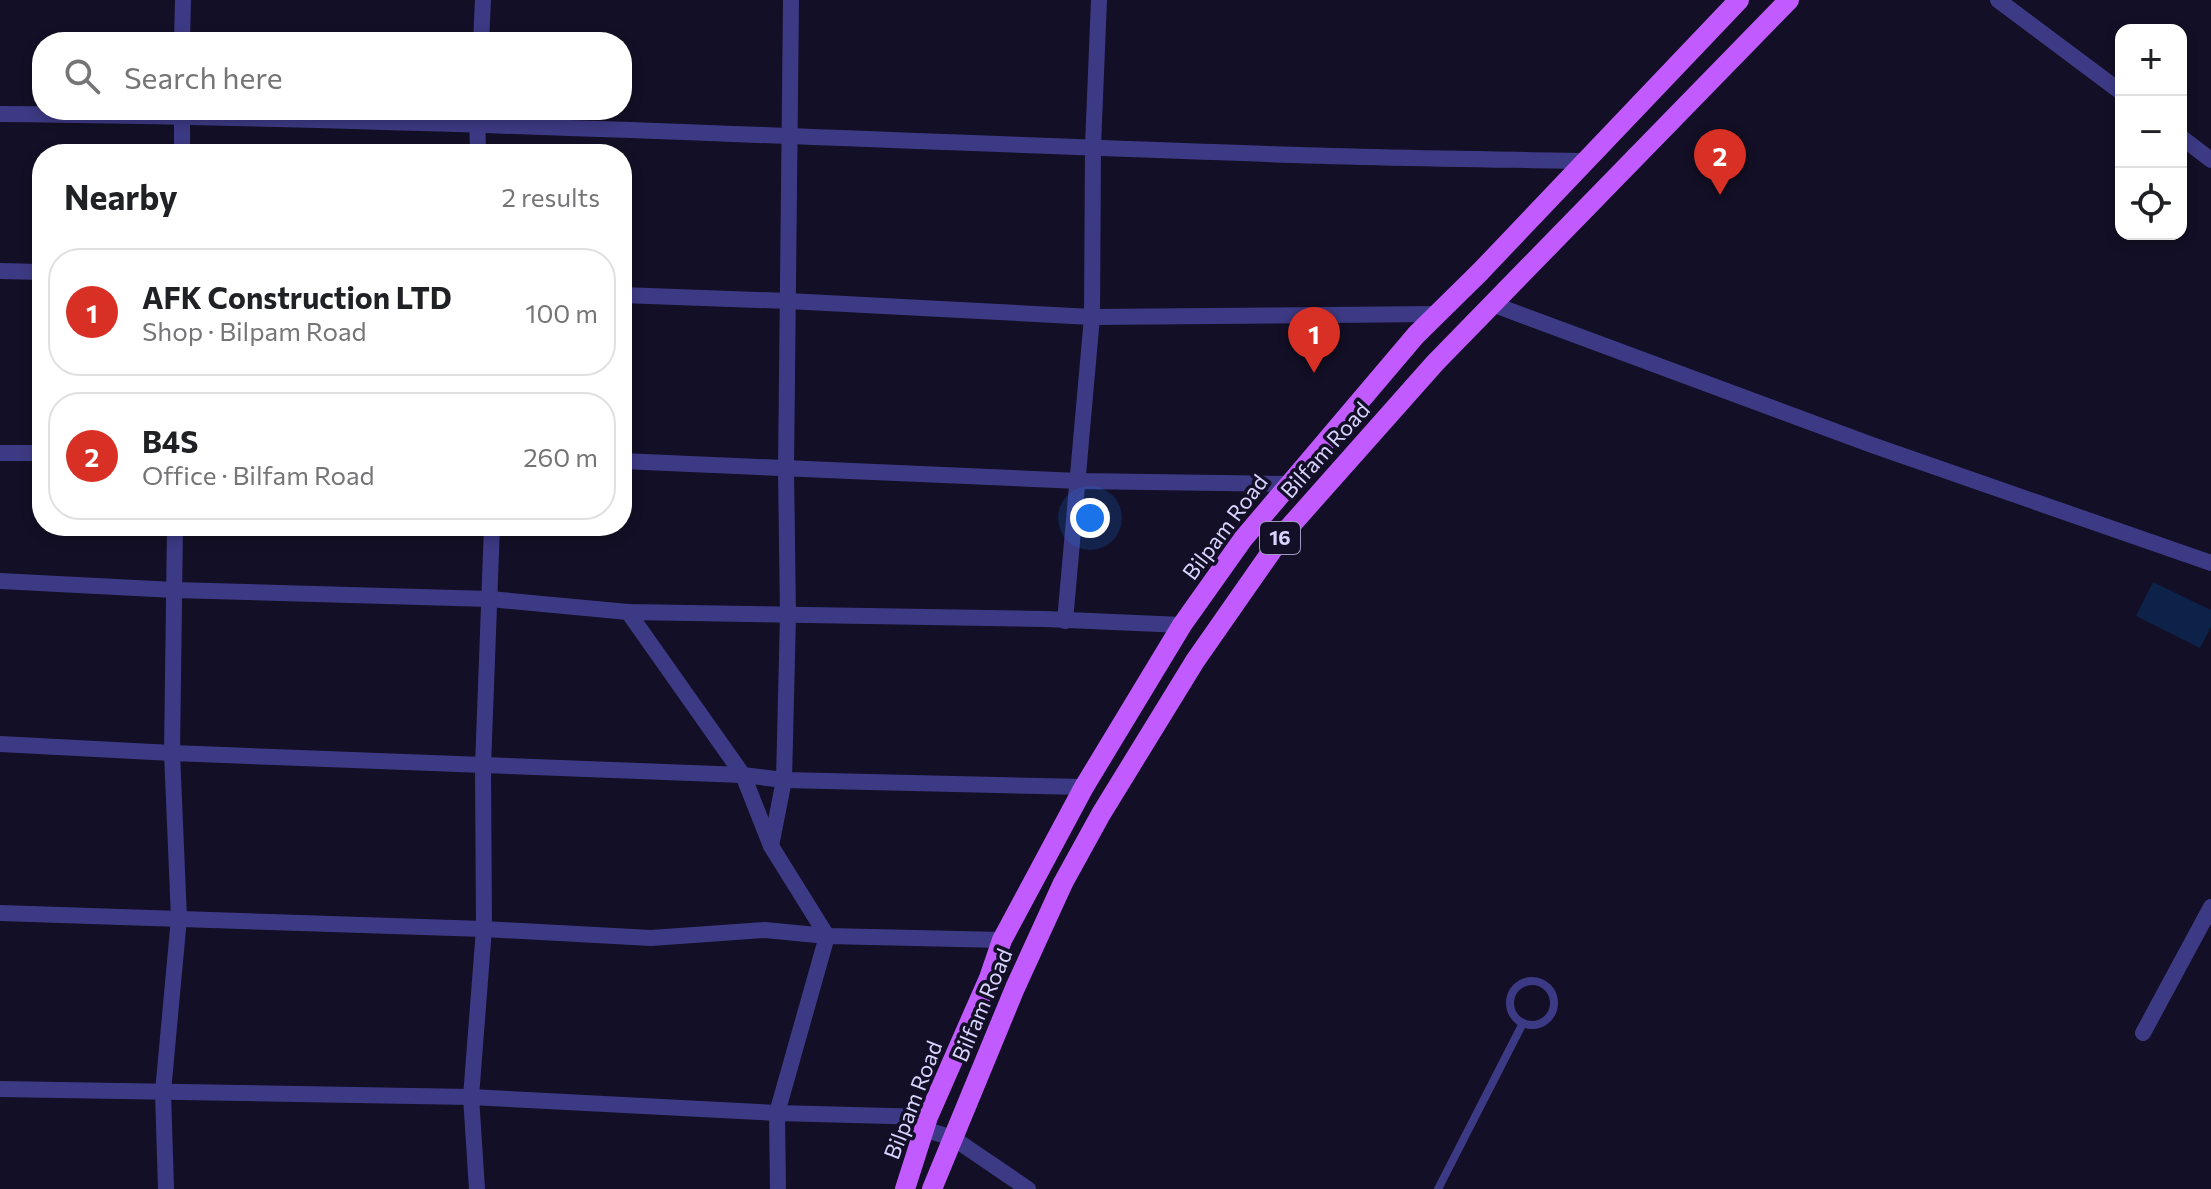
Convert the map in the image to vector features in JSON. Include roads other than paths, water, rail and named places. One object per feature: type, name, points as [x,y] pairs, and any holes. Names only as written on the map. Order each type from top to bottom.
[{"type":"main road","name":"Bilpam Road","points":[[905,1189],[925,1123],[989,978],[1002,940],[1084,787],[1182,625],[1243,539],[1416,335],[1739,0]]},
{"type":"main road","name":"Bilfam Road","points":[[932,1189],[1063,883],[1101,814],[1195,661],[1285,532],[1435,363],[1789,0]]},
{"type":"street","points":[[182,32],[183,0]]},
{"type":"street","points":[[481,32],[483,0]]},
{"type":"street","points":[[771,846],[784,780],[788,615],[786,470],[791,0]]},
{"type":"street","points":[[1065,621],[1092,317],[1093,146],[1099,0]]},
{"type":"street","points":[[1998,0],[2115,88]]},
{"type":"street","points":[[0,114],[32,114]]},
{"type":"street","points":[[182,120],[182,144]]},
{"type":"street","points":[[477,120],[478,144]]},
{"type":"street","points":[[526,120],[790,136],[1242,153],[1585,161]]},
{"type":"street","points":[[2187,142],[2211,160]]},
{"type":"street","points":[[0,271],[32,272]]},
{"type":"street","points":[[632,295],[1092,317],[1437,314]]},
{"type":"street","points":[[1492,304],[1872,445],[2211,563]]},
{"type":"street","points":[[0,453],[32,453]]},
{"type":"street","points":[[632,462],[1079,481],[1288,484]]},
{"type":"street","points":[[166,1189],[163,1092],[179,918],[172,753],[175,536]]},
{"type":"street","points":[[477,1189],[471,1097],[484,929],[483,766],[492,536]]},
{"type":"street","points":[[0,581],[174,590],[490,599],[628,612],[1182,625]]},
{"type":"street","points":[[628,612],[743,775],[771,846],[827,936],[777,1113],[778,1189]]},
{"type":"street","points":[[0,744],[743,775],[784,780],[1084,787]]},
{"type":"street","points":[[2143,1033],[2211,907]]},
{"type":"street","points":[[0,913],[484,929],[651,938],[765,930],[827,936],[1002,940]]},
{"type":"street","points":[[0,1089],[471,1097],[925,1123],[953,1138],[1028,1189]]},
{"type":"lane","points":[[1526,981],[1542,982],[1553,993],[1555,1001],[1551,1016],[1538,1025],[1523,1023],[1511,1012],[1513,990],[1526,981]]},
{"type":"lane","points":[[1438,1189],[1523,1023]]},
{"type":"water","points":[[2153,582],[2211,610],[2211,627],[2200,648],[2136,616]]},
{"type":"place","name":"B4S","points":[[1720,195]]},
{"type":"place","name":"AFK Construction LTD","points":[[1314,373]]}]
